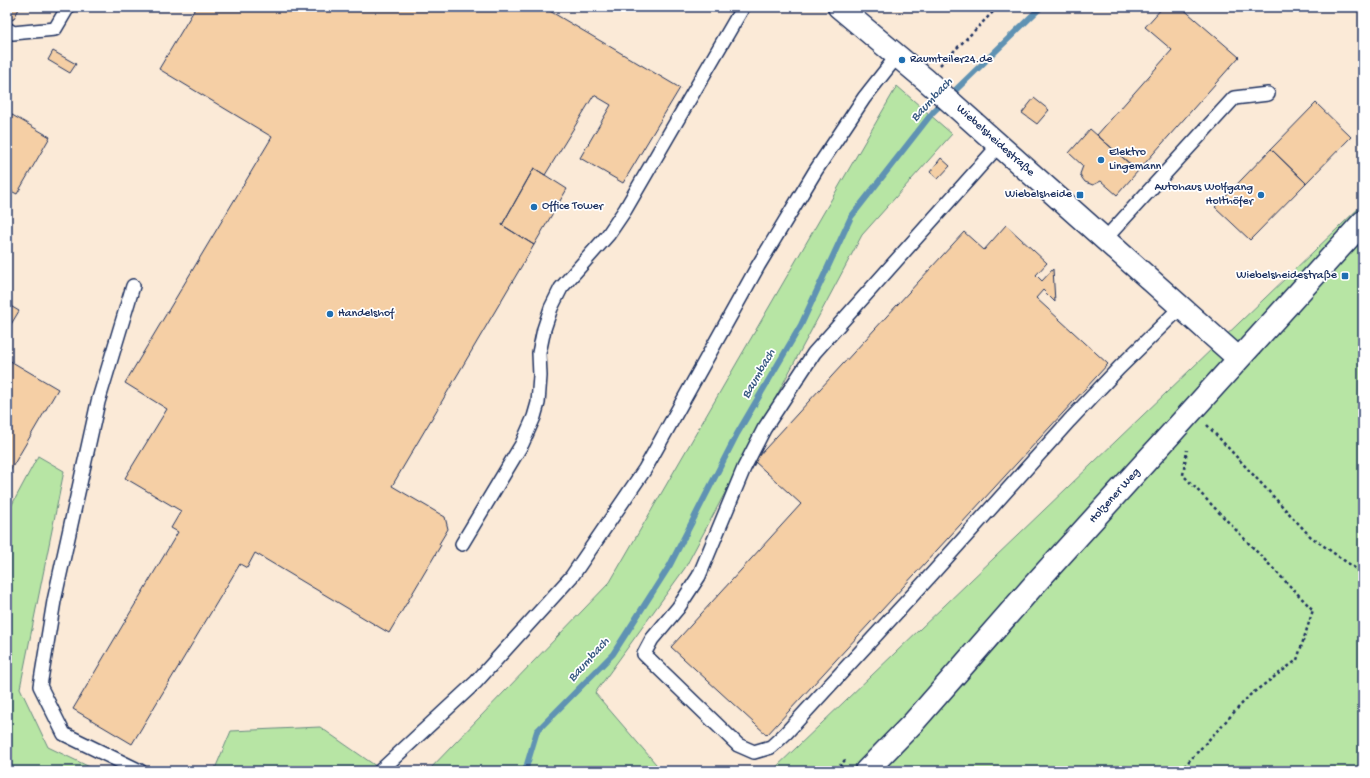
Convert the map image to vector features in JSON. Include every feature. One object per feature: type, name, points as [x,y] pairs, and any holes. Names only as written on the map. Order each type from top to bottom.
[{"type":"main road","name":"Wiebelsheidestraße","points":[[839,7],[930,84],[1238,358]]},
{"type":"main road","name":"Holzener Weg","points":[[866,771],[913,723],[1033,586],[1238,358],[1363,222]]},
{"type":"lane","points":[[7,29],[13,33],[56,29],[68,7]]},
{"type":"lane","points":[[462,544],[522,444],[534,417],[538,403],[540,376],[539,353],[551,308],[561,288],[608,235],[625,210],[743,7]]},
{"type":"lane","points":[[380,771],[476,682],[572,576],[645,469],[758,266],[816,170],[864,98],[897,56]]},
{"type":"lane","points":[[1105,239],[1234,98],[1268,94]]},
{"type":"lane","points":[[999,145],[814,353],[764,428],[744,468],[699,576],[678,608],[652,638],[644,654],[738,746],[754,752],[771,747],[786,733],[927,580],[1069,421],[1119,368],[1181,307]]},
{"type":"lane","points":[[133,286],[98,402],[54,601],[40,686],[64,734],[140,771]]},
{"type":"path","points":[[930,84],[998,7]]},
{"type":"path","points":[[1192,409],[1310,536],[1363,574]]},
{"type":"path","points":[[1180,771],[1250,695],[1296,660],[1314,610],[1183,475],[1187,446]]},
{"type":"shaded area","points":[[7,7],[1363,7],[1363,204],[772,771],[7,771]]},
{"type":"green space","points":[[897,86],[952,134],[862,235],[685,568],[595,693],[662,771],[428,771],[610,582]]},
{"type":"green space","points":[[1363,204],[1363,771],[772,771]]},
{"type":"green space","points":[[38,456],[64,471],[20,688],[48,747],[98,771],[12,771],[7,769],[7,514]]},
{"type":"green space","points":[[320,727],[383,771],[214,771],[231,731]]},
{"type":"building","points":[[7,7],[20,7],[13,20],[7,17]]},
{"type":"building","name":"Handelshof","points":[[196,7],[543,7],[680,88],[623,183],[580,158],[611,105],[594,95],[545,175],[534,168],[502,225],[534,245],[392,486],[445,517],[448,529],[439,544],[441,545],[389,633],[255,553],[247,568],[240,564],[132,744],[73,709],[178,532],[171,528],[181,511],[125,478],[167,409],[125,383],[272,137],[159,69]]},
{"type":"building","points":[[1163,7],[1181,7],[1239,57],[1138,171],[1097,135],[1172,50],[1145,27]]},
{"type":"building","points":[[53,51],[76,64],[70,73],[48,60]]},
{"type":"building","points":[[1034,98],[1049,110],[1037,124],[1022,113]]},
{"type":"building","points":[[1316,103],[1351,137],[1306,183],[1271,149]]},
{"type":"building","points":[[7,112],[50,137],[17,194],[7,189]]},
{"type":"building","name":"Elektro Lingemann","points":[[1090,129],[1138,171],[1117,195],[1101,181],[1093,185],[1085,182],[1080,174],[1083,166],[1069,153]]},
{"type":"building","name":"Autohaus Wolfgang Holthöfer","points":[[1271,149],[1306,183],[1250,240],[1215,207]]},
{"type":"building","points":[[941,158],[950,166],[938,179],[930,172]]},
{"type":"building","name":"Office Tower","points":[[534,168],[567,189],[534,245],[502,225]]},
{"type":"building","points":[[1006,225],[1047,263],[1036,275],[1042,281],[1053,269],[1055,302],[1043,290],[1036,298],[1108,364],[767,735],[671,647],[801,504],[754,461],[964,232],[984,250]]},
{"type":"building","points":[[7,304],[19,311],[7,331]]},
{"type":"building","points":[[7,359],[58,389],[7,476]]},
{"type":"waterway","name":"Baumbach","points":[[525,771],[537,731],[613,654],[670,565],[737,434],[801,325],[851,217],[933,112],[1041,7]]},
{"type":"place","name":"Raumteiler24.de","points":[[902,60]]},
{"type":"place","name":"Elektro Lingemann","points":[[1101,160]]},
{"type":"place","name":"Wiebelsheide","points":[[1080,195]]},
{"type":"place","name":"Autohaus Wolfgang Holthöfer","points":[[1261,195]]},
{"type":"place","name":"Office Tower","points":[[534,207]]},
{"type":"place","name":"Wiebelsheidestraße","points":[[1345,276]]},
{"type":"place","name":"Handelshof","points":[[330,314]]}]
